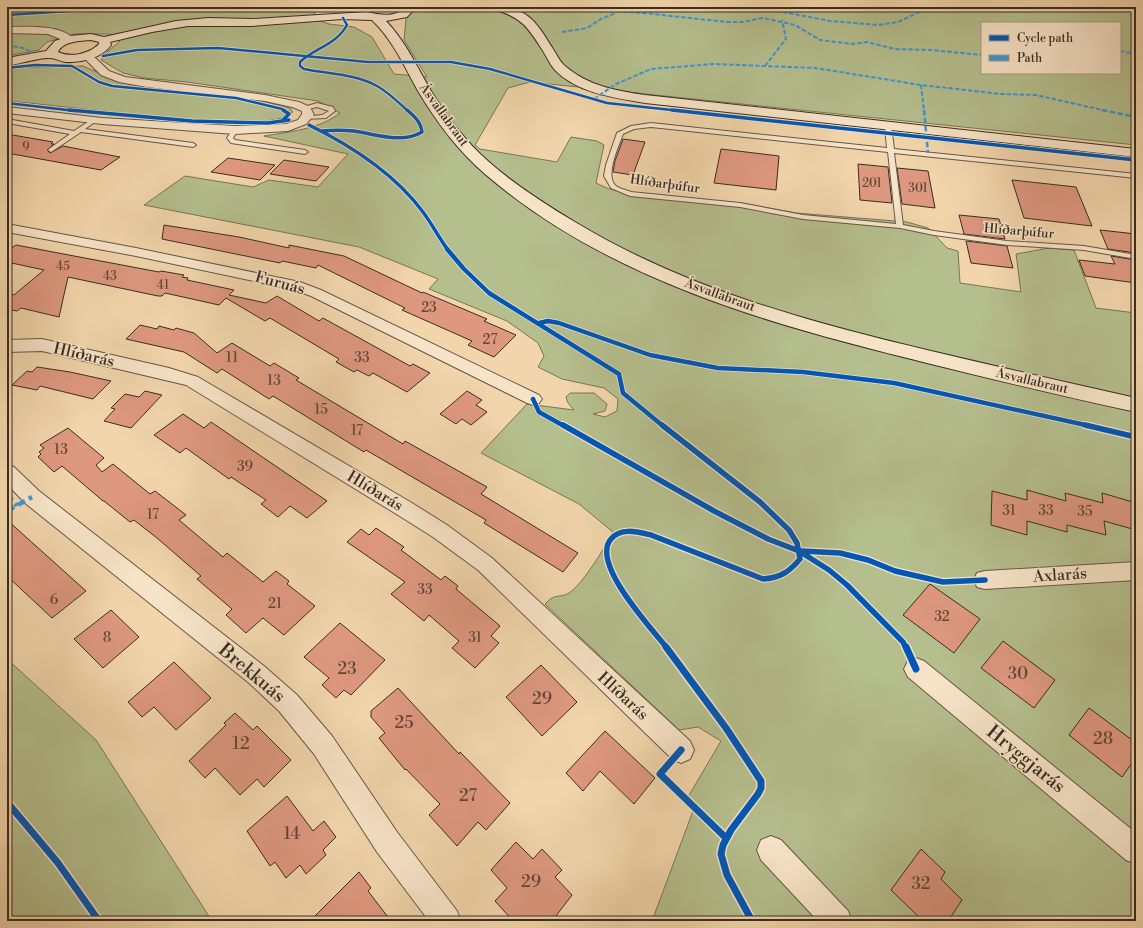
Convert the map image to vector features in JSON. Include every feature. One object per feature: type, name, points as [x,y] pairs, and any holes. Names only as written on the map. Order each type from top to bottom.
[{"type":"main road","points":[[307,18],[359,7]]},
{"type":"main road","name":"Ásvallabraut","points":[[363,7],[362,12],[383,24],[393,36],[426,94],[466,147],[490,170],[539,208],[614,251],[695,287],[783,318],[874,344],[1136,405]]},
{"type":"main road","points":[[52,54],[55,46],[70,40],[91,37],[104,40],[148,29],[183,24],[259,22],[307,18],[390,17],[423,7]]},
{"type":"main road","points":[[497,7],[517,14],[531,24],[559,67],[578,81],[606,92],[645,99],[1136,153]]},
{"type":"main road","points":[[393,36],[396,24],[407,11]]},
{"type":"main road","points":[[7,62],[52,54],[65,58],[86,55],[103,48],[106,45],[104,40]]},
{"type":"street","points":[[7,30],[44,30],[59,34],[70,40]]},
{"type":"street","points":[[7,110],[182,128],[235,130],[280,128],[295,125],[305,113],[287,102],[265,98],[128,81],[105,73],[86,55]]},
{"type":"street","name":"Furuás","points":[[7,228],[136,252],[295,285],[316,293],[533,399]]},
{"type":"street","name":"Hlíðarás","points":[[7,346],[42,345],[169,374],[192,381],[405,509],[440,531],[485,564],[681,750]]},
{"type":"street","name":"Brekkuás","points":[[7,472],[32,497],[256,674],[288,703],[323,745],[387,842],[447,921]]},
{"type":"street","name":"Axlarás","points":[[985,580],[1136,571]]},
{"type":"street","name":"Hryggjarás","points":[[916,669],[1136,850]]},
{"type":"street","points":[[771,850],[838,921]]},
{"type":"lane","points":[[51,150],[94,120]]},
{"type":"lane","points":[[7,121],[193,145]]},
{"type":"lane","name":"Hlíðarþúfur","points":[[1136,176],[892,149],[857,148],[651,125],[633,127],[620,133],[607,176],[612,187],[630,194],[740,205],[803,217],[900,226],[934,233],[1008,243],[1084,248],[1136,257]]},
{"type":"lane","points":[[888,126],[892,149],[900,226]]},
{"type":"lane","points":[[235,130],[230,138],[233,142],[305,152]]},
{"type":"green space","points":[[18,7],[319,7],[314,11],[317,20],[329,24],[354,27],[372,37],[394,74],[427,77],[404,40],[406,19],[400,7],[1136,7],[1136,145],[530,82],[508,88],[475,145],[480,149],[557,162],[571,137],[597,141],[604,145],[596,183],[609,189],[686,200],[742,203],[796,213],[907,222],[928,228],[947,248],[958,251],[960,283],[1021,292],[1016,254],[1049,248],[1074,250],[1096,308],[1136,313],[1136,921],[652,921],[693,811],[688,797],[721,741],[698,727],[679,730],[545,604],[552,598],[566,595],[581,582],[605,547],[613,532],[579,504],[481,453],[527,404],[574,410],[568,403],[566,397],[570,393],[594,393],[607,404],[605,411],[593,414],[605,417],[617,411],[618,399],[604,388],[562,379],[538,367],[544,356],[538,343],[507,321],[429,289],[438,279],[359,247],[144,205],[185,176],[253,187],[269,180],[318,187],[348,154],[264,136],[314,126],[323,123],[340,113],[318,101],[187,82],[144,78],[123,73],[101,60],[108,51],[120,41],[110,34],[75,34],[47,42],[39,50],[7,56],[7,10]]},
{"type":"green space","points":[[83,66],[118,81],[144,87],[262,101],[290,108],[293,112],[287,117],[267,121],[199,120],[7,102],[7,68]]},
{"type":"green space","points":[[7,659],[96,740],[212,921],[7,921]]},
{"type":"building","points":[[7,134],[53,142],[51,144],[54,144],[47,150],[50,153],[63,146],[120,157],[101,170],[7,153]]},
{"type":"building","points":[[623,139],[645,142],[633,175],[613,172],[615,161]]},
{"type":"building","points":[[721,149],[779,156],[776,190],[714,183]]},
{"type":"building","points":[[228,158],[275,165],[260,180],[211,172]]},
{"type":"building","points":[[284,160],[329,167],[316,181],[270,174]]},
{"type":"building","points":[[858,164],[888,167],[892,203],[860,200]]},
{"type":"building","points":[[897,168],[928,171],[935,208],[902,204]]},
{"type":"building","points":[[1012,180],[1076,187],[1092,226],[1024,218]]},
{"type":"building","points":[[959,215],[999,219],[1005,239],[964,234]]},
{"type":"building","points":[[164,225],[239,237],[289,248],[289,245],[344,256],[422,293],[423,292],[487,319],[484,321],[516,335],[494,357],[468,345],[472,341],[402,310],[405,308],[318,265],[316,268],[282,261],[280,263],[162,239]]},
{"type":"building","points":[[1100,230],[1136,234],[1136,253],[1108,249]]},
{"type":"building","points":[[966,241],[1007,246],[1013,268],[971,263]]},
{"type":"building","points":[[16,245],[159,272],[161,271],[184,275],[182,277],[188,278],[187,280],[234,290],[229,295],[266,303],[277,296],[319,321],[323,318],[410,366],[413,364],[430,373],[407,392],[373,373],[369,376],[357,370],[354,372],[336,362],[339,359],[270,318],[265,321],[226,298],[219,305],[165,293],[162,296],[158,296],[68,277],[59,317],[21,308],[17,311],[7,309],[7,293],[14,295],[44,270],[7,262],[7,251]]},
{"type":"building","points":[[1111,256],[1136,260],[1136,283],[1085,276],[1079,260],[1115,264]]},
{"type":"building","points":[[140,325],[157,329],[159,326],[174,330],[176,328],[194,333],[217,353],[232,343],[270,366],[274,363],[299,378],[296,380],[403,444],[405,441],[487,487],[481,494],[578,553],[563,572],[484,523],[486,520],[366,450],[364,452],[273,396],[269,399],[222,369],[217,373],[184,352],[126,339]]},
{"type":"building","points":[[37,367],[70,372],[111,381],[93,399],[40,386],[37,390],[12,385],[27,371],[32,372]]},
{"type":"building","points":[[145,391],[162,395],[131,428],[104,421],[115,409],[111,408],[125,394],[139,397]]},
{"type":"building","points":[[467,391],[482,400],[476,405],[487,412],[471,425],[462,419],[456,424],[440,414]]},
{"type":"building","points":[[183,414],[204,428],[211,422],[327,501],[307,518],[290,506],[278,517],[261,504],[266,500],[231,477],[229,479],[186,448],[180,453],[154,435]]},
{"type":"building","points":[[68,428],[104,458],[96,465],[102,472],[113,464],[150,494],[155,491],[186,515],[179,520],[223,557],[227,553],[263,582],[276,571],[289,581],[287,584],[315,606],[284,635],[263,618],[246,633],[226,615],[232,609],[197,579],[201,576],[157,538],[134,520],[130,522],[62,466],[54,472],[38,457],[41,454],[39,452],[44,448],[40,445]]},
{"type":"building","points":[[1027,490],[1066,501],[1065,493],[1103,503],[1102,493],[1136,503],[1136,530],[1104,521],[1106,535],[1067,525],[1067,532],[1027,521],[1027,535],[991,525],[992,491],[1027,500]]},
{"type":"building","points":[[7,520],[86,591],[52,618],[7,576]]},
{"type":"building","points":[[376,528],[404,547],[401,550],[441,580],[445,576],[458,586],[456,589],[500,626],[491,636],[499,643],[475,668],[452,648],[459,641],[429,615],[424,621],[391,594],[405,582],[347,542],[361,529],[369,535]]},
{"type":"building","points":[[930,584],[980,619],[954,653],[903,615]]},
{"type":"building","points":[[111,610],[139,637],[103,668],[74,639]]},
{"type":"building","points":[[340,623],[385,660],[351,695],[344,690],[336,698],[322,685],[329,678],[304,657]]},
{"type":"building","points":[[1003,641],[1055,680],[1034,708],[981,668]]},
{"type":"building","points":[[174,662],[211,698],[176,730],[154,707],[142,717],[128,702]]},
{"type":"building","points":[[541,665],[577,702],[542,736],[506,697]]},
{"type":"building","points":[[398,688],[459,754],[460,752],[510,803],[486,830],[478,822],[457,846],[429,815],[440,804],[406,769],[405,770],[379,738],[385,733],[371,717],[371,711]]},
{"type":"building","points":[[1089,708],[1136,743],[1136,757],[1122,777],[1069,735]]},
{"type":"building","points":[[235,713],[253,730],[257,726],[291,760],[264,787],[257,779],[240,795],[215,768],[205,778],[189,761],[226,725],[224,723]]},
{"type":"building","points":[[605,731],[655,778],[634,804],[600,771],[583,791],[566,773]]},
{"type":"building","points":[[287,796],[313,831],[324,821],[336,837],[323,850],[326,855],[306,874],[300,865],[286,878],[275,862],[270,866],[247,831]]},
{"type":"building","points":[[516,842],[533,859],[542,849],[562,870],[555,877],[572,895],[552,921],[513,921],[495,901],[507,888],[491,870]]},
{"type":"building","points":[[921,849],[945,872],[941,879],[962,900],[948,921],[923,921],[891,890]]},
{"type":"building","points":[[359,872],[371,888],[368,891],[391,921],[310,921]]},
{"type":"marked path","points":[[558,7],[643,13],[727,22],[742,22],[763,18],[795,25],[820,40],[852,44],[867,42],[895,49],[931,50],[981,55]]},
{"type":"marked path","points":[[757,7],[830,21],[879,25],[898,22],[930,7]]},
{"type":"marked path","points":[[562,32],[587,28],[601,19],[616,13]]},
{"type":"marked path","points":[[765,66],[786,39],[782,20]]},
{"type":"marked path","points":[[7,45],[23,48],[33,53]]},
{"type":"marked path","points":[[1121,51],[1136,54]]},
{"type":"marked path","points":[[594,99],[616,84],[651,69],[714,64],[815,68],[921,85],[1001,94],[1036,95],[1136,117]]},
{"type":"marked path","points":[[921,85],[928,153]]},
{"type":"marked path","points":[[7,494],[17,506]]},
{"type":"marked path","points":[[7,511],[32,497]]},
{"type":"cycle path","points":[[7,15],[132,7]]},
{"type":"cycle path","points":[[322,131],[350,131],[400,138],[409,137],[422,132],[419,123],[414,117],[378,86],[356,78],[304,69],[300,66],[300,62],[305,57],[332,42],[344,32],[347,25],[343,18]]},
{"type":"cycle path","points":[[103,56],[137,50],[218,48],[368,62],[451,62],[490,69],[607,103],[1136,160]]},
{"type":"cycle path","points":[[7,68],[35,65],[72,66],[99,82],[112,86],[236,98],[282,109],[289,114],[283,120]]},
{"type":"cycle path","points":[[7,103],[76,111],[192,121],[268,123],[289,120]]},
{"type":"cycle path","points":[[309,125],[340,141],[383,171],[420,208],[452,256],[482,287],[489,293],[619,374],[623,393],[712,466],[760,502],[789,530],[797,543],[800,559],[784,575],[770,579],[763,579],[671,542],[641,533],[619,533],[609,541],[606,548],[606,556],[609,567],[622,590],[713,711],[761,781],[761,788],[758,794],[731,830],[721,851],[722,860],[727,875],[752,921]]},
{"type":"cycle path","points":[[539,323],[548,321],[559,323],[650,355],[718,368],[803,372],[894,383],[1136,437]]},
{"type":"cycle path","points":[[533,399],[539,412],[714,511],[768,539],[799,551],[829,570],[847,585],[903,642],[916,669]]},
{"type":"cycle path","points":[[801,551],[840,553],[868,560],[895,571],[943,582],[985,580]]},
{"type":"cycle path","points":[[681,750],[660,774],[726,838]]},
{"type":"cycle path","points":[[7,802],[58,863],[99,921]]}]
